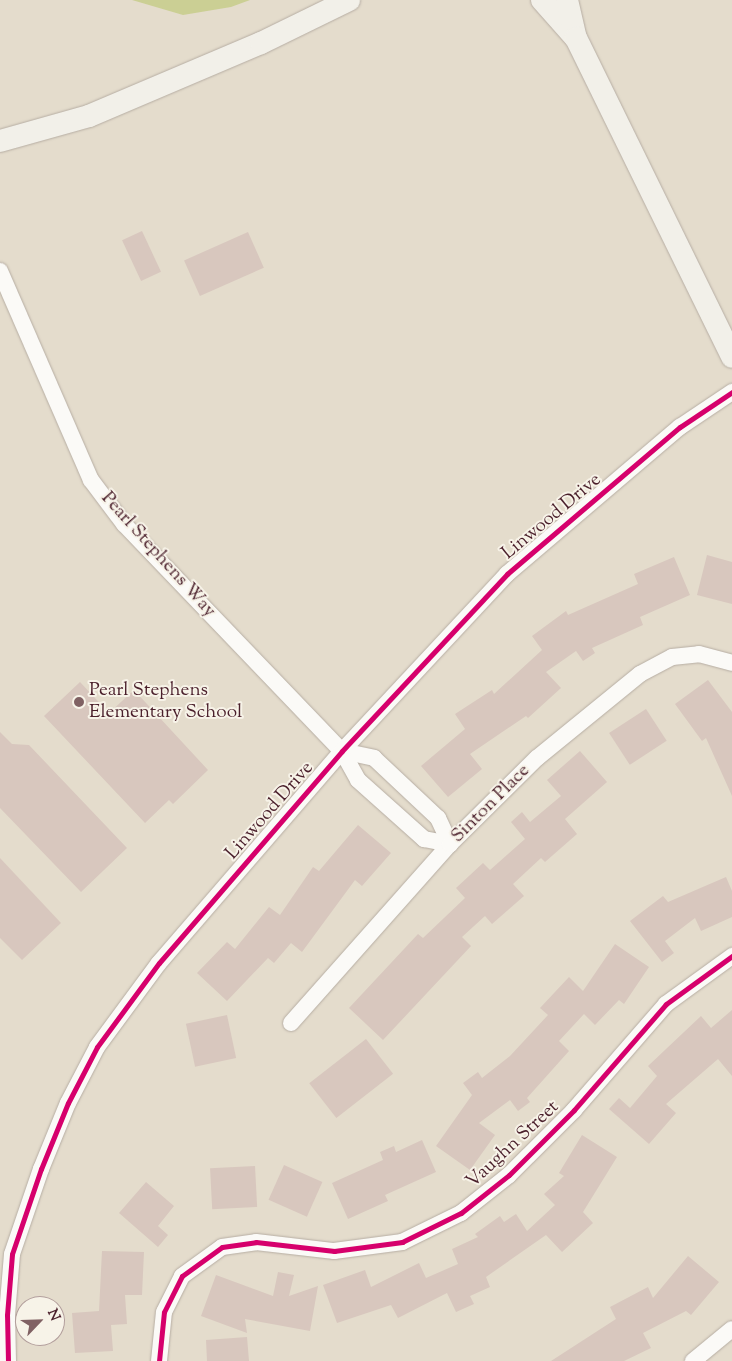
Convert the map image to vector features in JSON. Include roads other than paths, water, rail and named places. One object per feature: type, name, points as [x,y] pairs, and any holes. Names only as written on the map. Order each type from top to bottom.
[{"type":"street","points":[[0,141],[89,116],[261,43],[349,0]]},
{"type":"street","points":[[542,0],[576,38]]},
{"type":"street","points":[[567,0],[576,38],[732,357]]},
{"type":"street","name":"Pearl Stephens Way","points":[[0,271],[91,480],[124,524],[342,751],[358,780],[424,838],[450,844]]},
{"type":"street","name":"Linwood Drive","points":[[8,1361],[7,1315],[12,1254],[61,1119],[97,1047],[159,963],[342,751],[508,574],[680,427],[732,392]]},
{"type":"street","name":"Sinton Place","points":[[291,1023],[450,844],[537,758],[640,674],[672,657],[699,654],[732,664]]},
{"type":"street","points":[[342,751],[374,758],[438,818],[450,844]]},
{"type":"street","name":"Vaughn Street","points":[[159,1361],[164,1312],[182,1276],[222,1247],[256,1242],[334,1251],[402,1242],[461,1213],[509,1175],[567,1116],[666,1004],[732,956]]},
{"type":"street","points":[[693,1361],[732,1329]]},
{"type":"place","name":"Pearl Stephens Elementary School","points":[[79,702]]}]
